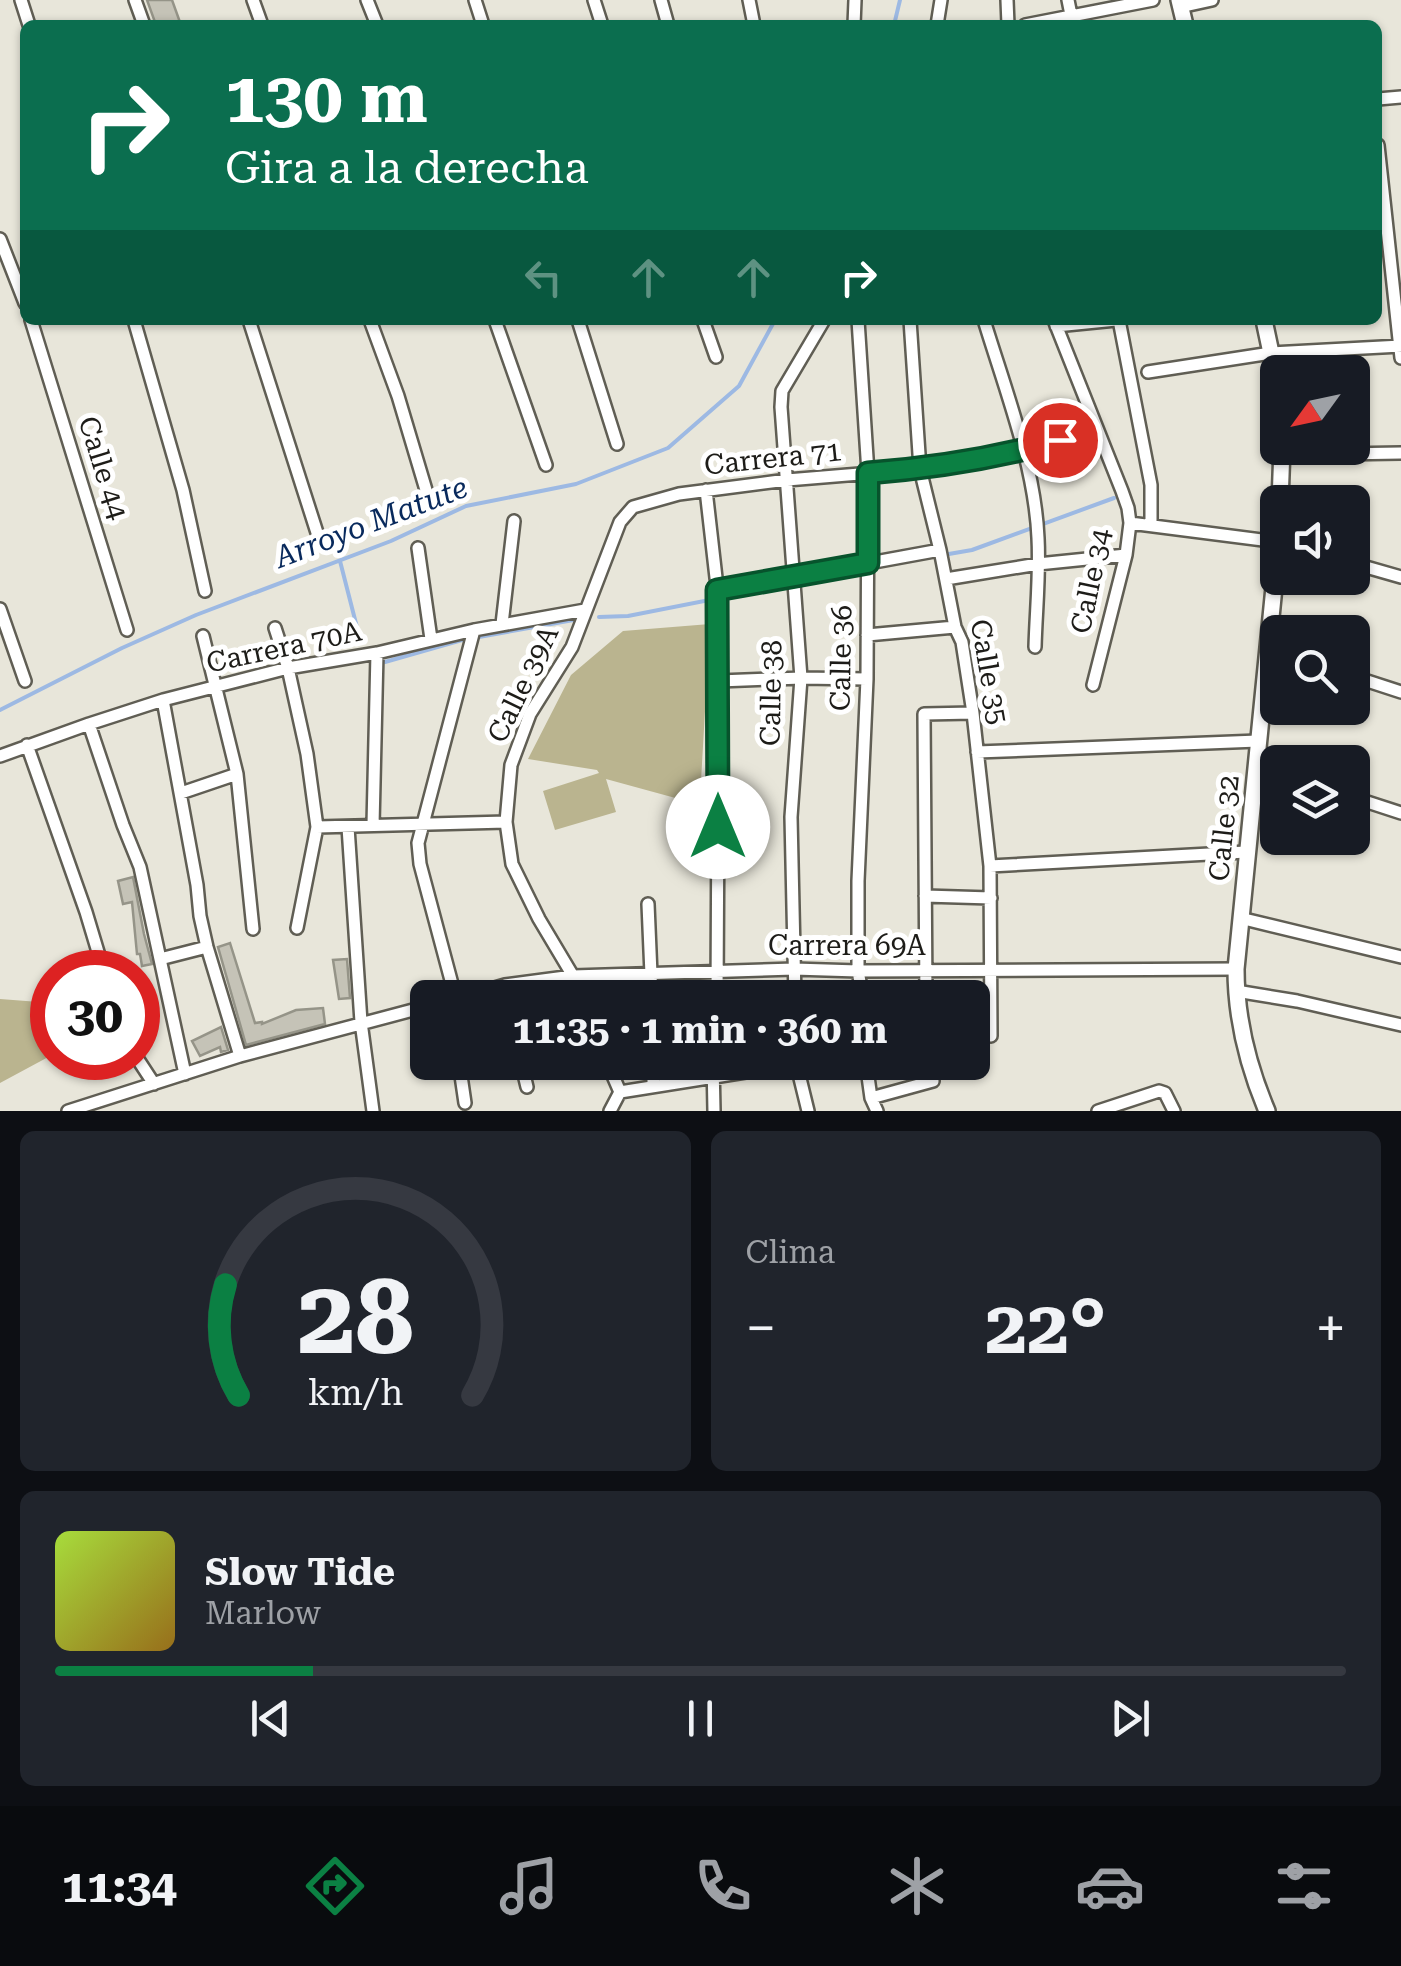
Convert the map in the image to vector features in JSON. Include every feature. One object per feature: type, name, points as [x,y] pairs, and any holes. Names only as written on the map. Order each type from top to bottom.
[{"type":"street","points":[[1076,20],[1153,0]]},
{"type":"street","points":[[1180,3],[1212,0]]},
{"type":"street","points":[[1382,182],[1401,358]]},
{"type":"street","points":[[0,239],[20,290]]},
{"type":"street","name":"Calle 44","points":[[34,325],[127,630]]},
{"type":"street","points":[[135,325],[184,490],[205,591]]},
{"type":"street","points":[[251,325],[320,542]]},
{"type":"street","points":[[372,325],[429,500]]},
{"type":"street","points":[[497,325],[546,464]]},
{"type":"street","points":[[580,325],[618,444]]},
{"type":"street","points":[[705,325],[716,357]]},
{"type":"street","name":"Calle 38","points":[[794,980],[791,816],[801,678],[781,406],[782,391],[821,325]]},
{"type":"street","name":"Calle 36","points":[[858,325],[868,473],[866,680],[858,881],[860,980]]},
{"type":"street","name":"Calle 35","points":[[910,325],[920,468],[955,627],[962,642],[973,713],[990,866],[992,1036]]},
{"type":"street","points":[[986,325],[1024,450],[1038,530],[1035,647]]},
{"type":"street","name":"Calle 34","points":[[1056,325],[1122,491],[1130,524],[1126,555],[1093,685]]},
{"type":"street","points":[[1119,325],[1151,485],[1151,525]]},
{"type":"street","points":[[1265,325],[1271,353]]},
{"type":"street","points":[[1148,372],[1271,353],[1400,346]]},
{"type":"street","name":"Carrera 71","points":[[633,507],[706,490],[920,468],[1024,450],[1096,430]]},
{"type":"street","points":[[1370,454],[1401,454]]},
{"type":"street","points":[[706,490],[718,596],[718,980]]},
{"type":"street","name":"Calle 39A","points":[[574,980],[512,864],[506,822],[511,765],[530,714],[572,647],[620,522],[633,507]]},
{"type":"street","points":[[502,624],[514,521]]},
{"type":"street","points":[[1130,524],[1260,541]]},
{"type":"street","points":[[418,548],[431,639]]},
{"type":"street","points":[[718,596],[941,554]]},
{"type":"street","points":[[946,579],[1126,555]]},
{"type":"street","points":[[1370,568],[1401,577]]},
{"type":"street","points":[[0,608],[25,681]]},
{"type":"street","name":"Carrera 70A","points":[[0,756],[163,700],[288,668],[585,610]]},
{"type":"street","points":[[867,635],[955,627]]},
{"type":"street","points":[[276,628],[307,754],[317,828],[297,928]]},
{"type":"street","points":[[451,980],[418,843],[474,630]]},
{"type":"street","points":[[203,636],[237,774],[252,929]]},
{"type":"street","points":[[372,825],[378,653]]},
{"type":"street","points":[[719,681],[866,680]]},
{"type":"street","points":[[1370,682],[1401,692]]},
{"type":"street","points":[[163,700],[200,916],[240,1056]]},
{"type":"street","points":[[925,980],[924,714],[973,713]]},
{"type":"street","points":[[89,724],[140,868],[158,950]]},
{"type":"street","name":"Calle 32","points":[[1261,725],[1236,990],[1240,1023],[1267,1111]]},
{"type":"street","points":[[977,752],[1258,742]]},
{"type":"street","points":[[27,746],[97,950]]},
{"type":"street","points":[[1256,765],[1260,766]]},
{"type":"street","points":[[181,793],[237,774]]},
{"type":"street","points":[[1370,803],[1401,814]]},
{"type":"street","points":[[317,828],[506,822]]},
{"type":"street","points":[[348,827],[361,1022],[373,1111]]},
{"type":"street","points":[[990,866],[1246,852]]},
{"type":"street","points":[[926,896],[991,898]]},
{"type":"street","points":[[648,904],[652,980]]},
{"type":"street","points":[[1240,918],[1401,957]]},
{"type":"street","points":[[186,1074],[160,959],[207,947]]},
{"type":"street","name":"Carrera 69A","points":[[555,980],[719,970],[1236,969]]},
{"type":"street","points":[[1236,990],[1401,1025]]},
{"type":"street","points":[[68,1111],[240,1056],[410,1010]]},
{"type":"street","points":[[151,1080],[154,1084]]},
{"type":"street","points":[[462,1080],[465,1103]]},
{"type":"street","points":[[525,1080],[526,1087]]},
{"type":"street","points":[[615,1080],[620,1092]]},
{"type":"street","points":[[653,1080],[653,1086]]},
{"type":"street","points":[[620,1092],[704,1080]]},
{"type":"street","points":[[712,1080],[714,1111]]},
{"type":"street","points":[[800,1080],[808,1111]]},
{"type":"street","points":[[869,1080],[874,1105],[933,1080]]},
{"type":"street","points":[[1098,1111],[1159,1090],[1172,1107]]},
{"type":"street","points":[[610,1111],[620,1092]]},
{"type":"shaded area","points":[[710,624],[701,781],[690,802],[606,779],[616,812],[555,830],[543,791],[599,773],[528,759],[571,675],[623,631]]},
{"type":"shaded area","points":[[0,999],[30,1001],[30,1067],[0,1083]]},
{"type":"building","points":[[147,0],[172,0],[179,20],[154,20]]},
{"type":"building","points":[[133,877],[148,950],[137,950],[132,902],[123,904],[118,881]]},
{"type":"building","points":[[230,943],[255,1023],[262,1024],[296,1010],[323,1008],[325,1024],[246,1045],[218,947]]},
{"type":"building","points":[[347,959],[350,998],[339,999],[333,960]]},
{"type":"building","points":[[221,1027],[228,1050],[221,1052],[220,1047],[200,1056],[192,1041]]},
{"type":"waterway","name":"Arroyo Matute","points":[[895,20],[900,0]]},
{"type":"waterway","name":"Arroyo Matute","points":[[0,710],[196,615],[391,541],[466,506],[576,484],[668,448],[739,386],[772,325]]},
{"type":"waterway","points":[[943,555],[972,550],[1114,498]]},
{"type":"waterway","points":[[340,561],[361,643]]},
{"type":"waterway","points":[[599,617],[628,616],[826,577]]},
{"type":"waterway","points":[[479,637],[579,619]]},
{"type":"waterway","points":[[385,662],[462,640]]},
{"type":"route","points":[[718,827],[717,590],[868,563],[868,473],[920,468],[1060,440]]}]
